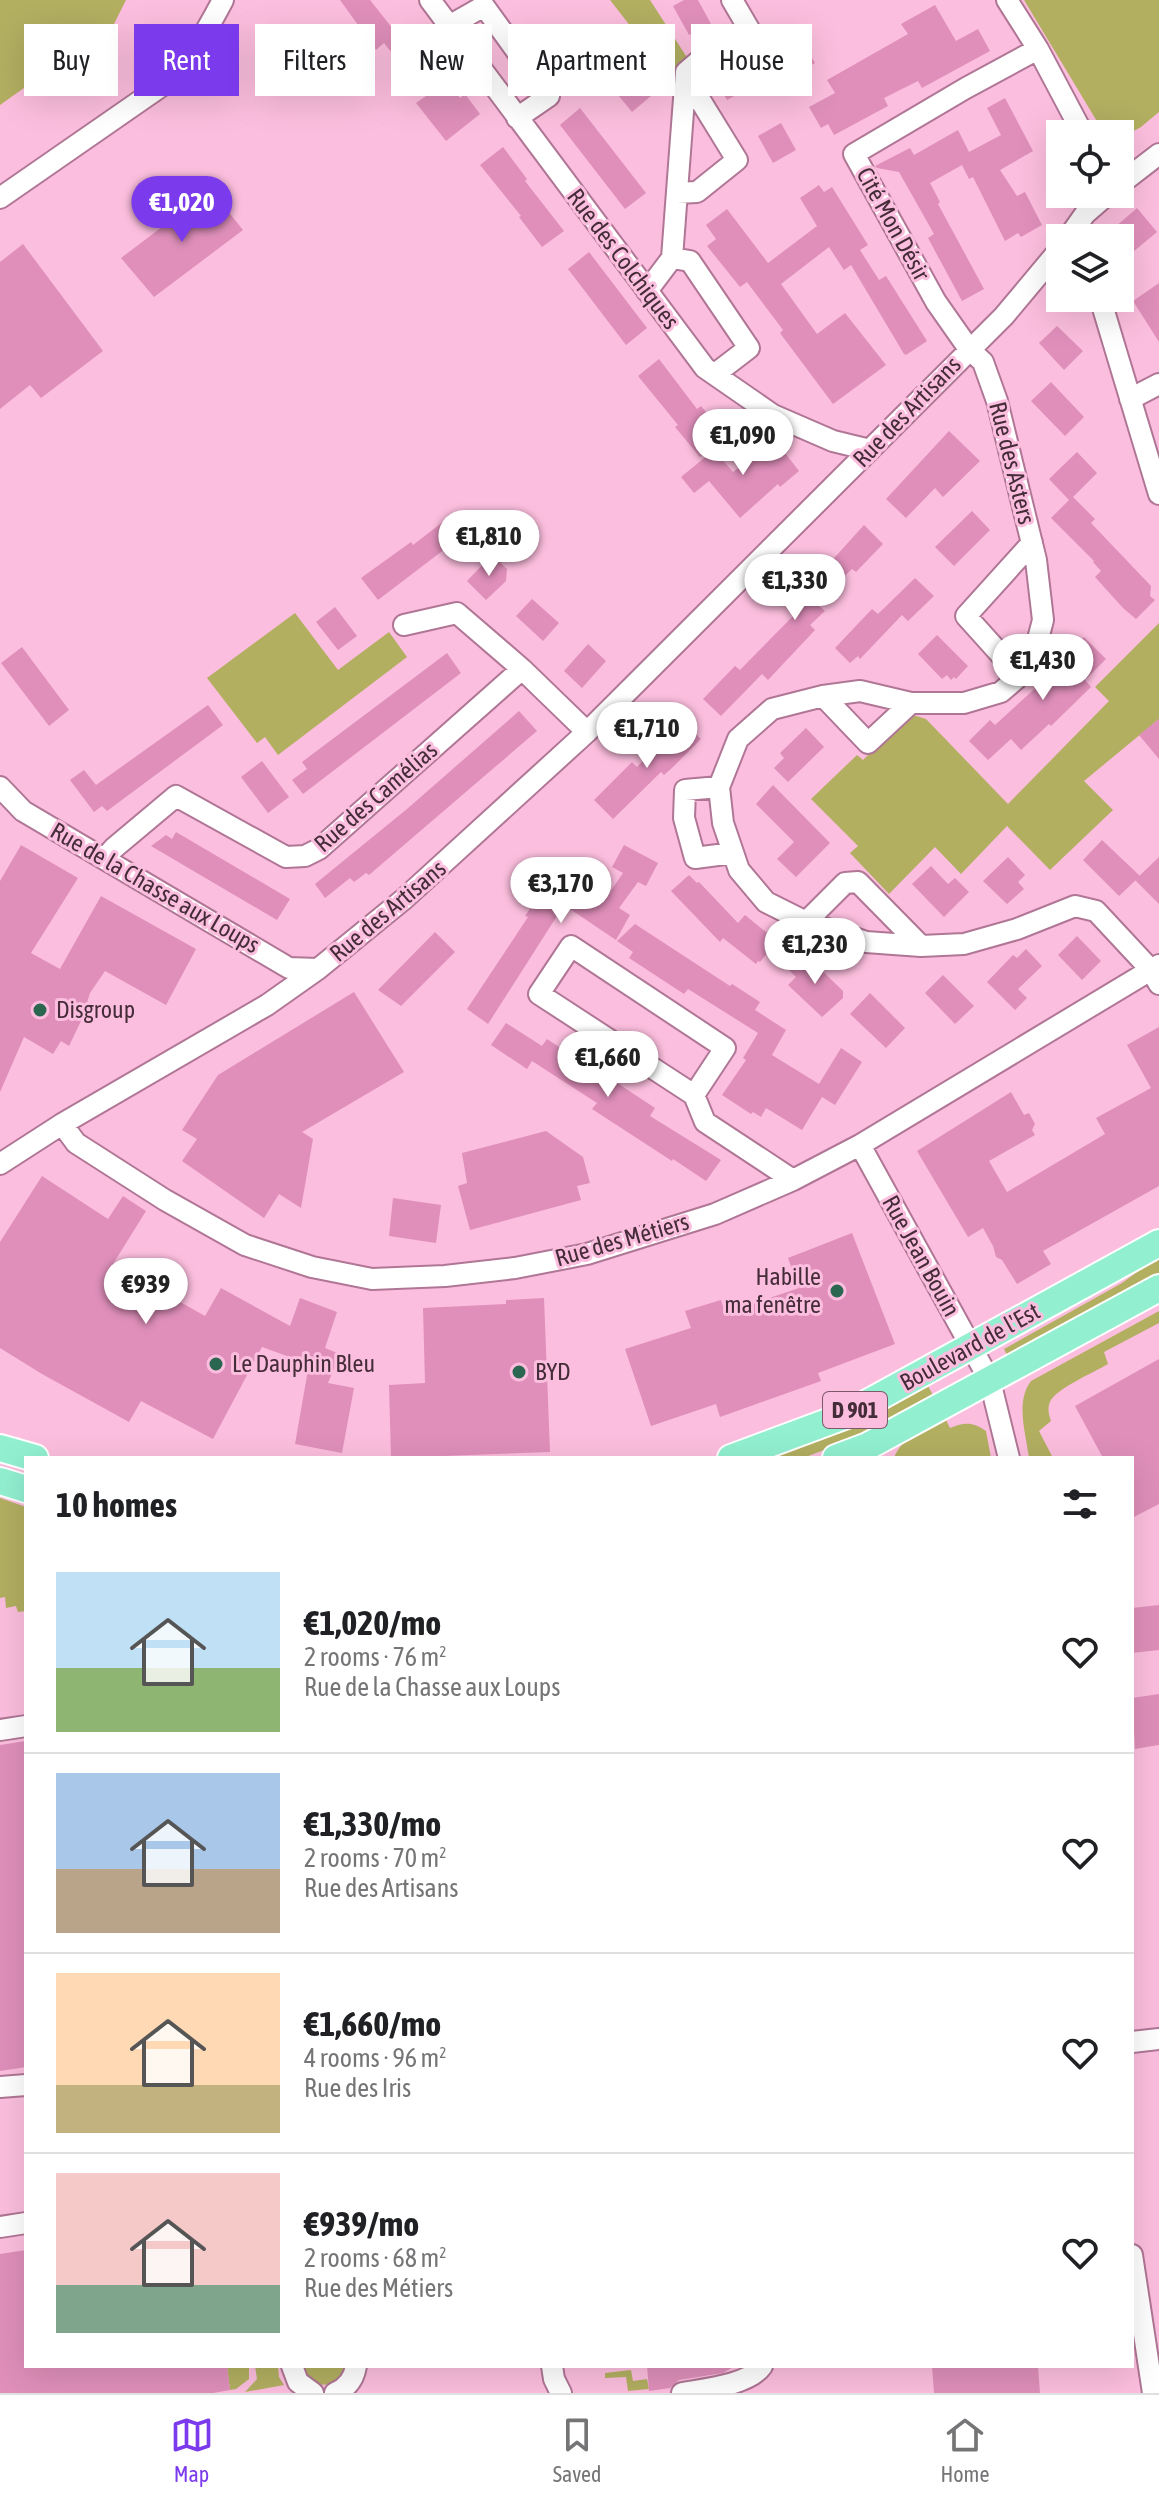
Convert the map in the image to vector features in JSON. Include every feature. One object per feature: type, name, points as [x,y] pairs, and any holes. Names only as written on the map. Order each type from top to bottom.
[{"type":"main road","name":"Boulevard de l'Est","points":[[736,1456],[844,1416],[1159,1243]]},
{"type":"main road","name":"Boulevard de l'Est","points":[[847,1456],[870,1452],[990,1381],[1159,1288]]},
{"type":"main road","points":[[0,1448],[28,1456]]},
{"type":"main road","points":[[0,1481],[24,1488]]},
{"type":"street","points":[[0,198],[163,85],[181,69],[199,44],[223,0]]},
{"type":"street","name":"Rue des Colchiques","points":[[430,0],[448,24]]},
{"type":"street","points":[[647,291],[672,258],[686,72],[700,60],[753,37],[732,0]]},
{"type":"street","points":[[1007,0],[1038,49],[1074,120]]},
{"type":"street","points":[[452,24],[484,6],[549,96],[517,118]]},
{"type":"street","name":"Cité Mon Désir","points":[[969,349],[936,302],[854,154],[1038,49]]},
{"type":"street","name":"Rue des Colchiques","points":[[492,84],[705,368],[773,415],[833,441],[870,450]]},
{"type":"street","points":[[677,193],[697,192],[737,160],[697,95],[684,91]]},
{"type":"street","points":[[1134,170],[1159,154]]},
{"type":"street","points":[[672,258],[690,261],[749,348],[715,374]]},
{"type":"street","name":"Rue des Artisans","points":[[0,1164],[62,1124],[267,1005],[318,969],[456,853],[587,732],[1004,316],[1046,266]]},
{"type":"street","points":[[1104,312],[1159,494]]},
{"type":"street","name":"Rue des Asters","points":[[969,349],[983,362],[997,401],[1032,543],[1043,620],[1031,666],[1020,676],[966,616],[1032,543]]},
{"type":"street","name":"Rue des Asters","points":[[954,364],[969,375],[990,383]]},
{"type":"street","points":[[1130,399],[1159,384]]},
{"type":"street","points":[[404,625],[457,613],[522,669],[587,732]]},
{"type":"street","name":"Rue des Camélias","points":[[105,858],[176,796],[286,857],[305,856],[319,849],[522,669]]},
{"type":"street","points":[[1020,676],[1001,692],[964,703],[911,703],[860,691],[823,696],[772,709],[738,739],[719,787],[723,823],[739,870],[766,902],[806,922],[866,942],[921,946],[964,944],[1017,929],[1075,906],[1096,911],[1156,973]]},
{"type":"street","points":[[823,696],[868,743],[911,703]]},
{"type":"street","name":"Rue de la Chasse aux Loups","points":[[0,787],[23,811],[289,968],[318,969]]},
{"type":"street","points":[[719,787],[685,790],[684,818],[695,858],[733,853]]},
{"type":"street","points":[[806,922],[845,883],[858,882],[921,946]]},
{"type":"street","points":[[694,1095],[725,1048],[571,946],[539,994],[694,1095],[705,1122],[793,1180]]},
{"type":"street","name":"Rue des Métiers","points":[[62,1124],[76,1143],[165,1200],[245,1245],[312,1267],[372,1279],[445,1276],[515,1268],[587,1254],[715,1214],[793,1180],[860,1145],[1156,973]]},
{"type":"street","name":"Rue Jean Bouin","points":[[860,1145],[990,1381],[1009,1456]]},
{"type":"street","points":[[0,1730],[24,1726]]},
{"type":"street","points":[[1134,2042],[1159,2039]]},
{"type":"street","points":[[0,2087],[24,2085]]},
{"type":"street","points":[[0,2227],[24,2223]]},
{"type":"street","points":[[1134,2268],[1153,2393]]},
{"type":"street","points":[[293,2368],[298,2382],[313,2393]]},
{"type":"street","points":[[552,2368],[558,2392]]},
{"type":"street","points":[[682,2393],[709,2389],[756,2375],[761,2368]]},
{"type":"street","points":[[335,2393],[347,2386],[355,2374]]},
{"type":"shaded area","points":[[0,0],[126,0],[114,24],[24,24],[24,88],[0,105]]},
{"type":"shaded area","points":[[610,0],[650,0],[665,24],[629,24]]},
{"type":"shaded area","points":[[1024,0],[1159,0],[1159,112],[1134,131],[1134,120],[1096,120]]},
{"type":"shaded area","points":[[675,39],[688,59],[675,78]]},
{"type":"shaded area","points":[[295,613],[338,670],[389,632],[407,657],[278,755],[265,737],[257,743],[207,678]]},
{"type":"shaded area","points":[[1159,623],[1159,719],[1084,781],[1113,810],[1050,870],[1007,826],[961,874],[935,847],[889,894],[850,853],[858,846],[811,799],[857,755],[863,760],[910,714],[926,719],[1008,804],[1109,701],[1095,687]]},
{"type":"shaded area","points":[[1159,1256],[1159,1273],[1008,1357],[1004,1349],[1122,1283]]},
{"type":"shaded area","points":[[1159,1311],[1159,1323],[1104,1352],[1108,1364],[1053,1397],[1049,1407],[1051,1421],[1039,1431],[1052,1456],[1029,1456],[1023,1408],[1026,1389],[1031,1381]]},
{"type":"shaded area","points":[[927,1384],[934,1397],[808,1456],[778,1456],[827,1437]]},
{"type":"shaded area","points":[[945,1418],[950,1428],[969,1424],[977,1426],[986,1431],[991,1456],[895,1456],[909,1438]]},
{"type":"shaded area","points":[[0,1498],[24,1506],[24,1611],[18,1612],[16,1606],[6,1608],[5,1597],[0,1598]]},
{"type":"shaded area","points":[[227,2368],[249,2368],[249,2379],[230,2390]]},
{"type":"shaded area","points":[[255,2368],[278,2368],[284,2385],[245,2392],[257,2379]]},
{"type":"shaded area","points":[[303,2368],[345,2368],[331,2384],[318,2383]]},
{"type":"shaded area","points":[[631,2370],[633,2381],[647,2379],[649,2389],[628,2391],[626,2377],[605,2378],[605,2373]]},
{"type":"building","points":[[340,0],[370,0],[391,26],[391,52],[384,43],[375,49],[375,24],[357,24]]},
{"type":"building","points":[[684,0],[698,0],[711,24],[691,24],[689,35],[673,6]]},
{"type":"building","points":[[935,5],[956,41],[978,29],[990,51],[922,88],[918,81],[884,98],[888,106],[834,135],[828,124],[821,128],[809,107],[835,93],[827,80],[908,34],[901,24]]},
{"type":"building","points":[[426,96],[466,96],[480,114],[446,141],[416,103]]},
{"type":"building","points":[[619,96],[651,96],[632,112]]},
{"type":"building","points":[[1005,98],[1033,151],[1000,170],[1017,196],[1025,192],[1042,225],[1021,237],[1018,233],[1005,241],[973,177],[969,179],[962,165],[930,183],[940,202],[938,204],[984,289],[962,301],[928,238],[934,234],[899,172],[875,166],[910,148],[914,155],[958,130],[969,152],[1001,135],[987,108]]},
{"type":"building","points":[[580,108],[646,193],[625,209],[560,125]]},
{"type":"building","points":[[781,123],[796,150],[773,163],[758,136]]},
{"type":"building","points":[[503,147],[564,231],[542,247],[480,165]]},
{"type":"building","points":[[819,185],[824,192],[832,187],[868,245],[860,250],[879,280],[886,276],[927,341],[904,354],[851,265],[844,270],[829,247],[781,284],[817,334],[845,313],[886,365],[833,404],[780,333],[783,330],[747,282],[740,287],[707,246],[716,239],[706,225],[727,209],[768,263],[817,226],[800,198]]},
{"type":"building","points":[[211,190],[243,230],[154,297],[121,258]]},
{"type":"building","points":[[1137,208],[1157,232],[1134,251],[1134,224],[1119,224]]},
{"type":"building","points":[[23,244],[103,351],[41,398],[30,385],[0,409],[0,262]]},
{"type":"building","points":[[589,252],[647,328],[626,345],[568,269]]},
{"type":"building","points":[[1159,283],[1159,342],[1134,303]]},
{"type":"building","points":[[1057,326],[1083,351],[1064,370],[1039,343]]},
{"type":"building","points":[[659,359],[697,409],[701,406],[725,435],[700,457],[638,376]]},
{"type":"building","points":[[1051,382],[1084,417],[1065,436],[1031,401]]},
{"type":"building","points":[[949,431],[980,461],[943,497],[935,488],[906,518],[886,499]]},
{"type":"building","points":[[775,440],[799,471],[780,487],[778,484],[740,518],[709,481],[694,493],[681,477],[714,450],[733,472]]},
{"type":"building","points":[[1077,452],[1097,473],[1073,497],[1095,519],[1091,523],[1151,586],[1150,596],[1155,600],[1136,619],[1095,577],[1101,571],[1094,561],[1051,518],[1069,500],[1049,479]]},
{"type":"building","points":[[972,511],[990,530],[954,566],[935,547]]},
{"type":"building","points":[[444,521],[458,539],[378,600],[361,578]]},
{"type":"building","points":[[864,525],[883,544],[856,572],[852,569],[830,590],[833,592],[819,606],[825,611],[810,625],[815,630],[768,680],[762,674],[721,716],[703,699],[735,666],[740,670],[796,613],[785,602],[813,573],[817,577]]},
{"type":"building","points":[[498,560],[507,569],[506,581],[486,600],[467,581],[486,561]]},
{"type":"building","points":[[915,578],[934,596],[908,621],[902,615],[860,659],[858,656],[850,663],[835,648],[872,609],[878,614]]},
{"type":"building","points":[[532,599],[559,623],[543,641],[516,616]]},
{"type":"building","points":[[335,607],[357,636],[338,650],[316,622]]},
{"type":"building","points":[[937,635],[968,666],[956,679],[951,680],[947,675],[942,679],[918,654]]},
{"type":"building","points":[[1084,637],[1106,659],[1085,680],[1091,687],[1021,750],[1011,739],[988,760],[969,741],[990,720],[995,725],[1042,682]]},
{"type":"building","points":[[588,644],[606,661],[582,688],[564,671]]},
{"type":"building","points":[[22,647],[69,710],[49,726],[1,663]]},
{"type":"building","points":[[447,653],[461,673],[303,794],[292,780],[307,769],[302,762]]},
{"type":"building","points":[[208,705],[223,725],[107,811],[102,806],[94,812],[70,780],[84,770],[96,785]]},
{"type":"building","points":[[519,711],[537,731],[369,875],[366,873],[354,882],[350,878],[325,898],[315,884]]},
{"type":"building","points":[[1159,719],[1159,759],[1139,735]]},
{"type":"building","points":[[681,721],[701,739],[664,775],[661,772],[613,819],[594,800],[632,762],[637,767]]},
{"type":"building","points":[[806,728],[824,747],[788,782],[774,768],[784,758],[780,753]]},
{"type":"building","points":[[262,761],[289,797],[268,813],[241,777]]},
{"type":"building","points":[[773,785],[830,843],[796,877],[777,859],[794,842],[756,804]]},
{"type":"building","points":[[176,832],[290,899],[277,920],[151,846],[166,835],[172,839]]},
{"type":"building","points":[[1102,840],[1140,876],[1119,896],[1083,860]]},
{"type":"building","points":[[21,845],[78,878],[31,953],[60,969],[101,896],[196,949],[166,1005],[105,971],[90,993],[69,1046],[61,1041],[53,1054],[24,1037],[0,1092],[0,881]]},
{"type":"building","points":[[624,845],[658,863],[646,886],[638,882],[619,908],[630,915],[616,940],[564,905],[488,1024],[467,1009],[552,876],[588,899],[591,894],[603,902],[623,873],[612,867]]},
{"type":"building","points":[[1008,857],[1025,875],[1018,882],[1024,889],[1007,904],[983,881]]},
{"type":"building","points":[[1159,857],[1159,904],[1135,880]]},
{"type":"building","points":[[931,866],[948,884],[955,878],[969,892],[944,917],[912,884]]},
{"type":"building","points":[[689,875],[738,923],[745,915],[777,941],[760,962],[756,964],[723,938],[720,942],[671,891]]},
{"type":"building","points":[[635,924],[760,1002],[755,1010],[786,1030],[772,1055],[819,1084],[841,1048],[862,1062],[835,1105],[822,1097],[802,1130],[766,1108],[761,1117],[753,1112],[751,1114],[722,1095],[746,1060],[743,1058],[758,1033],[688,989],[684,994],[629,958],[633,952],[617,941]]},
{"type":"building","points":[[435,932],[455,952],[401,1006],[378,990]]},
{"type":"building","points":[[1077,936],[1101,961],[1082,980],[1058,955]]},
{"type":"building","points":[[1026,949],[1042,966],[1018,989],[1027,998],[1015,1010],[987,982],[1013,955],[1017,958]]},
{"type":"building","points":[[805,954],[843,991],[843,998],[822,1017],[788,985],[796,977],[789,970]]},
{"type":"building","points":[[943,975],[974,1006],[955,1024],[925,993]]},
{"type":"building","points":[[354,992],[404,1072],[302,1132],[313,1139],[301,1208],[279,1194],[264,1218],[182,1161],[197,1139],[182,1130],[218,1075]]},
{"type":"building","points":[[870,993],[905,1028],[886,1048],[850,1014]]},
{"type":"building","points":[[506,1023],[542,1046],[547,1039],[584,1061],[655,1108],[650,1116],[721,1160],[706,1181],[592,1109],[597,1103],[532,1061],[527,1069],[491,1045]]},
{"type":"building","points":[[1159,1027],[1159,1186],[1043,1251],[1051,1264],[1017,1284],[1002,1260],[996,1257],[983,1228],[968,1237],[917,1151],[1011,1092],[1024,1115],[1029,1113],[1035,1124],[1032,1130],[1035,1135],[989,1161],[1007,1192],[1105,1134],[1096,1118],[1151,1088],[1127,1045]]},
{"type":"building","points":[[546,1131],[583,1157],[590,1183],[577,1186],[581,1200],[470,1230],[458,1186],[467,1183],[462,1153]]},
{"type":"building","points":[[42,1176],[108,1219],[123,1196],[146,1211],[113,1264],[205,1316],[221,1288],[290,1326],[300,1298],[337,1312],[325,1348],[340,1354],[328,1383],[354,1388],[342,1453],[295,1444],[309,1364],[262,1347],[213,1439],[141,1401],[129,1422],[0,1348],[0,1242]]},
{"type":"building","points":[[393,1198],[441,1205],[436,1243],[389,1236]]},
{"type":"building","points":[[852,1233],[895,1344],[818,1373],[821,1381],[720,1417],[716,1404],[651,1426],[625,1349],[691,1328],[685,1311],[721,1300],[725,1313],[799,1288],[788,1258]]},
{"type":"building","points":[[544,1298],[550,1452],[391,1456],[389,1385],[425,1383],[423,1308],[506,1304],[506,1300]]},
{"type":"building","points":[[1159,1359],[1159,1504],[1134,1517],[1134,1456],[1102,1456],[1075,1406]]},
{"type":"building","points":[[1159,1605],[1159,1650],[1134,1653],[1134,1608]]},
{"type":"building","points":[[1159,1694],[1159,1745],[1135,1749],[1134,1698]]},
{"type":"building","points":[[24,1741],[24,2067],[0,2071],[0,1745]]},
{"type":"building","points":[[24,2250],[24,2368],[227,2368],[230,2390],[213,2393],[0,2393],[0,2254]]},
{"type":"building","points":[[647,2368],[732,2368],[723,2373],[679,2380],[670,2388],[649,2391]]},
{"type":"building","points":[[932,2368],[1038,2368],[1040,2393],[934,2393]]},
{"type":"place","name":"Disgroup","points":[[40,1010]]},
{"type":"place","name":"Habille ma fenêtre","points":[[837,1291]]},
{"type":"place","name":"Le Dauphin Bleu","points":[[216,1364]]},
{"type":"place","name":"BYD","points":[[519,1372]]}]
